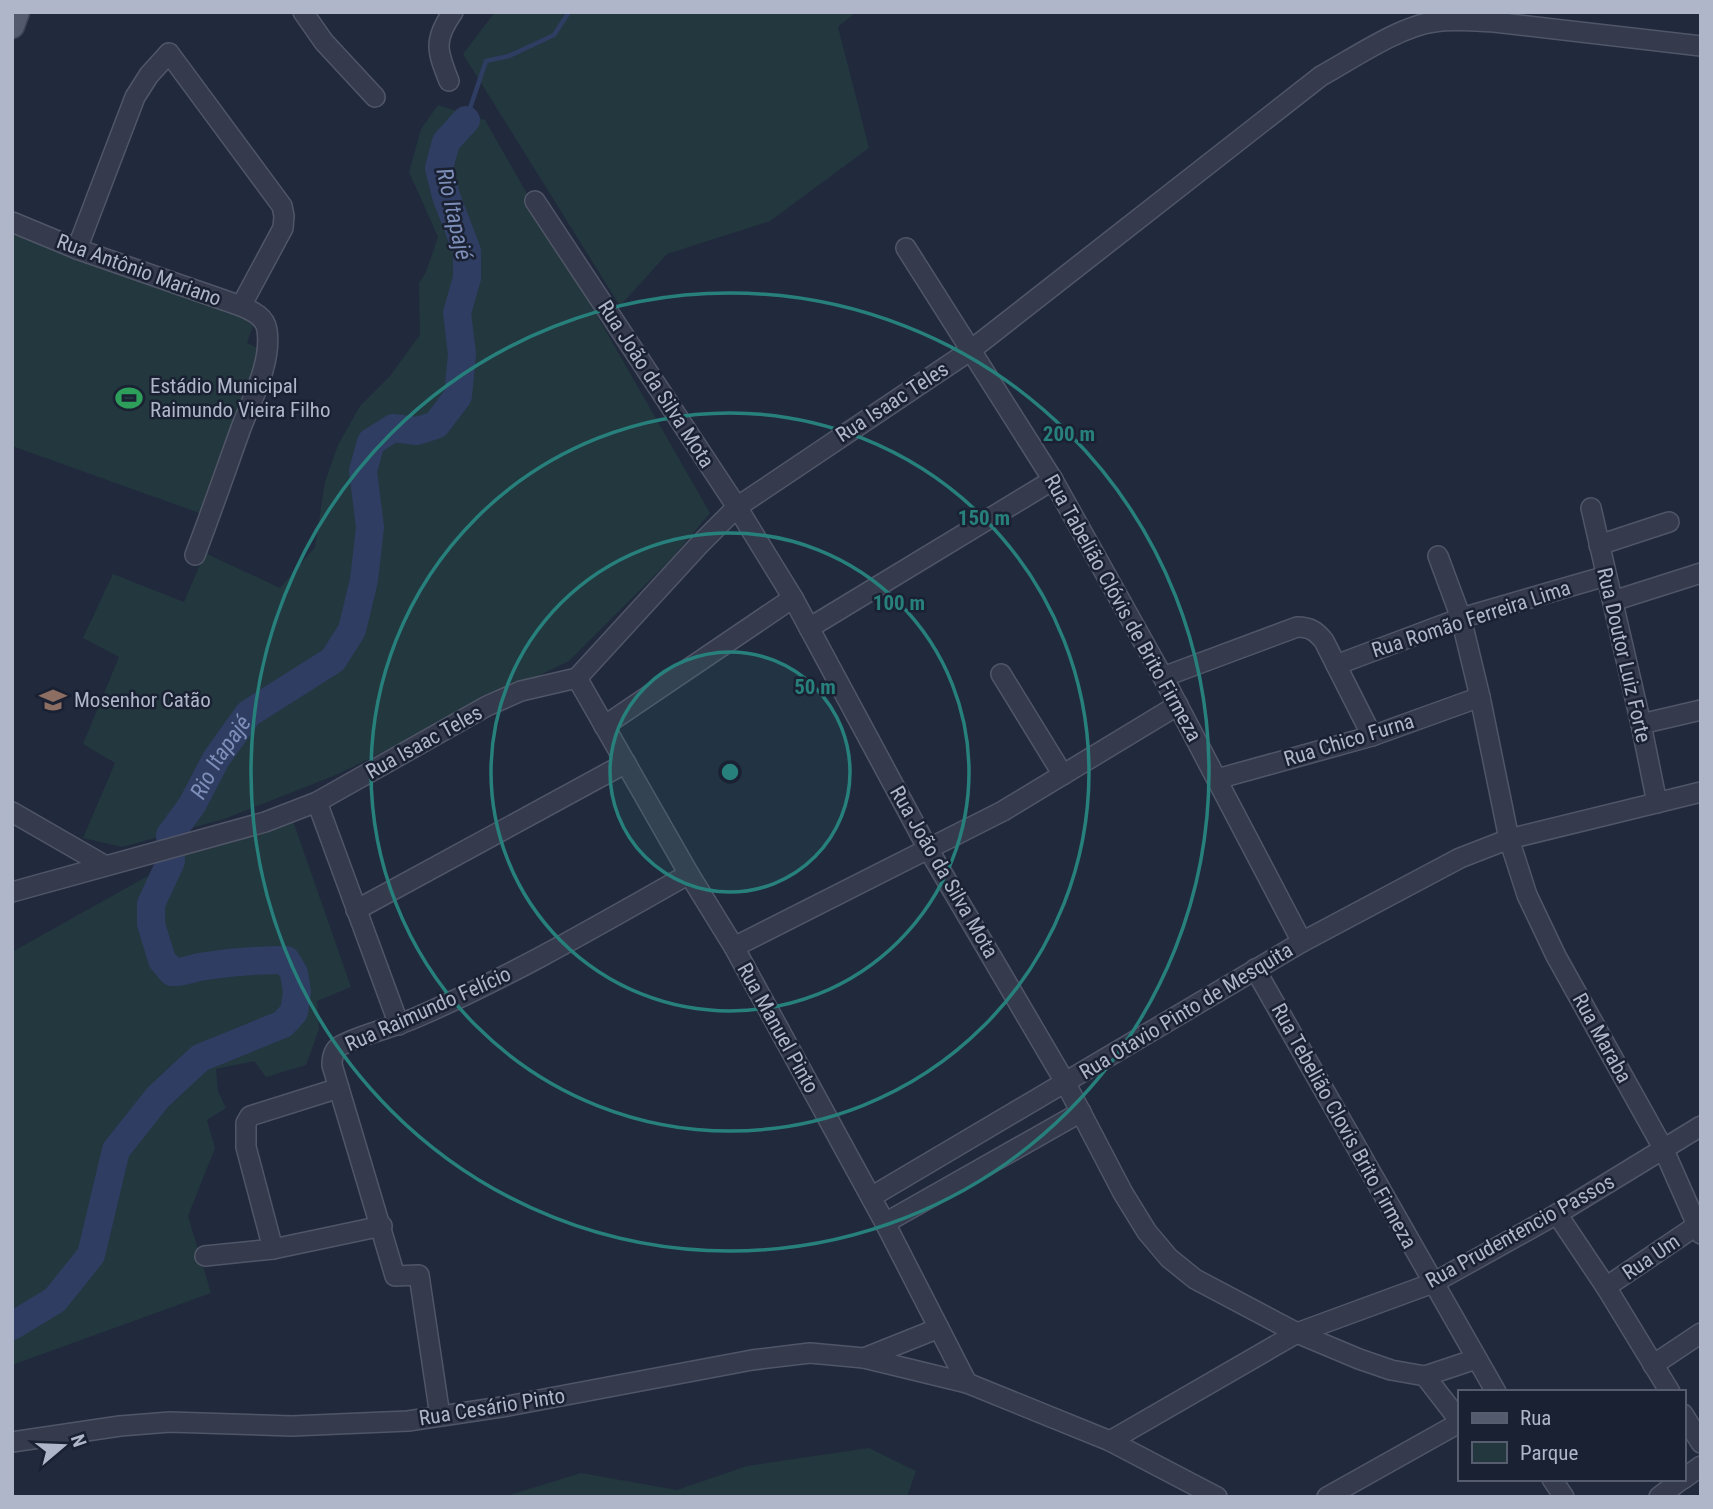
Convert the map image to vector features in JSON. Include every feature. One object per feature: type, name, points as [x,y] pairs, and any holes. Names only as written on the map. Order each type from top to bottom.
[{"type":"main road","points":[[12,26],[17,12]]},
{"type":"street","points":[[303,12],[324,42],[375,97]]},
{"type":"street","points":[[449,81],[441,62],[438,41],[453,12]]},
{"type":"street","points":[[1432,22],[1451,12]]},
{"type":"street","name":"Rua Isaac Teles","points":[[12,892],[265,822],[317,802],[487,706],[521,691],[578,678],[737,507],[971,350],[1321,76],[1371,48],[1432,22],[1494,22],[1701,46]]},
{"type":"street","points":[[76,249],[135,97],[149,75],[169,53],[282,206],[283,228],[241,306]]},
{"type":"street","name":"Rua João da Silva Mota","points":[[535,201],[737,507],[793,598],[927,847],[1065,1082],[1123,1193],[1147,1232],[1169,1258],[1195,1279],[1297,1333],[1359,1359],[1391,1370],[1425,1376],[1476,1359]]},
{"type":"street","name":"Rua Antônio Mariano","points":[[12,222],[76,249],[241,306],[264,320],[267,341],[261,373],[195,555]]},
{"type":"street","name":"Rua Tabelião Clóvis de Brito Firmeza","points":[[906,248],[1053,480],[1163,677],[1302,942]]},
{"type":"street","points":[[809,628],[1053,480]]},
{"type":"street","name":"Rua Doutor Luiz Forte","points":[[1591,508],[1657,803]]},
{"type":"street","points":[[1599,545],[1669,522]]},
{"type":"street","name":"Rua Maraba","points":[[1438,556],[1461,618],[1509,839],[1527,895],[1556,956],[1663,1148],[1698,1230]]},
{"type":"street","points":[[1613,601],[1701,573]]},
{"type":"street","name":"Rua Romão Ferreira Lima","points":[[1336,665],[1461,618],[1606,576]]},
{"type":"street","points":[[604,726],[793,598]]},
{"type":"street","points":[[1163,677],[1297,627],[1307,627],[1317,631],[1324,641],[1372,736]]},
{"type":"street","points":[[1000,674],[1063,775]]},
{"type":"street","name":"Rua Manuel Pinto","points":[[578,678],[689,874],[734,947],[885,1223],[967,1383]]},
{"type":"street","name":"Rua Chico Furna","points":[[1217,779],[1372,736],[1480,697]]},
{"type":"street","points":[[734,947],[927,847],[1003,811],[1178,705]]},
{"type":"street","points":[[1641,724],[1701,709]]},
{"type":"street","points":[[356,910],[626,763]]},
{"type":"street","points":[[1696,794],[1701,813]]},
{"type":"street","name":"Rua Otavio Pinto de Mesquita","points":[[870,1197],[1302,942],[1461,858],[1509,839],[1696,794]]},
{"type":"street","points":[[317,802],[399,1025]]},
{"type":"street","points":[[12,812],[104,865]]},
{"type":"street","name":"Rua Raimundo Felício","points":[[440,1416],[419,1275],[395,1276],[332,1065],[332,1057],[338,1047],[462,998],[532,963],[689,874]]},
{"type":"street","name":"Rua Tebelião Clovis Brito Firmeza","points":[[1255,970],[1495,1390]]},
{"type":"street","points":[[273,1249],[246,1147],[246,1123],[250,1116],[340,1088]]},
{"type":"street","name":"Rua Otavio Pinto de Mesquita","points":[[885,1223],[1081,1112]]},
{"type":"street","name":"Rua Prudentencio Passos","points":[[1110,1441],[1297,1333],[1433,1283],[1557,1214],[1701,1126]]},
{"type":"street","points":[[1557,1214],[1606,1287],[1669,1390]]},
{"type":"street","points":[[205,1256],[273,1249],[382,1226]]},
{"type":"street","name":"Rua Um","points":[[1606,1287],[1698,1230]]},
{"type":"street","points":[[864,1358],[939,1328]]},
{"type":"street","points":[[1653,1365],[1701,1333]]},
{"type":"street","name":"Rua Cesário Pinto","points":[[12,1442],[120,1426],[170,1422],[292,1426],[408,1421],[508,1406],[752,1360],[810,1353],[864,1358],[967,1383],[1110,1441],[1217,1497]]},
{"type":"street","points":[[1425,1376],[1458,1420]]},
{"type":"street","points":[[1685,1417],[1701,1443]]},
{"type":"street","points":[[1327,1497],[1458,1422]]},
{"type":"street","points":[[1685,1478],[1701,1466]]},
{"type":"street","points":[[1553,1481],[1564,1497]]},
{"type":"street","points":[[1659,1497],[1680,1481]]},
{"type":"green space","points":[[495,12],[856,12],[838,27],[869,148],[770,221],[667,254],[620,306],[463,54]]},
{"type":"green space","points":[[438,105],[485,120],[710,513],[673,557],[569,661],[336,775],[224,819],[122,847],[83,838],[115,763],[83,744],[119,657],[83,638],[113,574],[184,602],[205,553],[280,588],[315,547],[325,482],[338,445],[360,406],[390,376],[420,335],[419,283],[426,272],[438,237],[409,172],[421,129]]},
{"type":"green space","name":"Estádio Municipal Raimundo Vieira Filho","points":[[12,229],[255,319],[247,343],[261,350],[205,515],[12,446]]},
{"type":"green space","points":[[292,818],[351,987],[317,1001],[319,1029],[306,1065],[266,1077],[254,1061],[216,1069],[218,1091],[226,1108],[207,1120],[215,1148],[188,1216],[211,1293],[12,1365],[12,952],[185,855]]},
{"type":"green space","points":[[869,1448],[916,1471],[907,1497],[503,1497],[581,1473],[677,1490],[747,1466]]},
{"type":"waterway","name":"Rio Itapajé","points":[[466,120],[486,61],[509,56],[554,35],[569,12]]},
{"type":"waterway","name":"Rio Itapajé","points":[[12,1326],[55,1300],[91,1255],[116,1150],[158,1097],[200,1058],[283,1024],[294,1012],[297,992],[294,973],[286,960],[226,963],[172,972],[162,960],[151,924],[151,904],[171,861],[170,835],[192,805],[216,759],[248,714],[333,660],[352,630],[364,580],[370,527],[363,471],[371,442],[393,428],[417,431],[436,425],[458,396],[462,354],[457,313],[467,278],[467,251],[446,196],[439,168],[446,142],[466,120]]},
{"type":"place","name":"Estádio Municipal Raimundo Vieira Filho","points":[[129,398]]},
{"type":"place","name":"Mosenhor Catão","points":[[53,700]]}]
